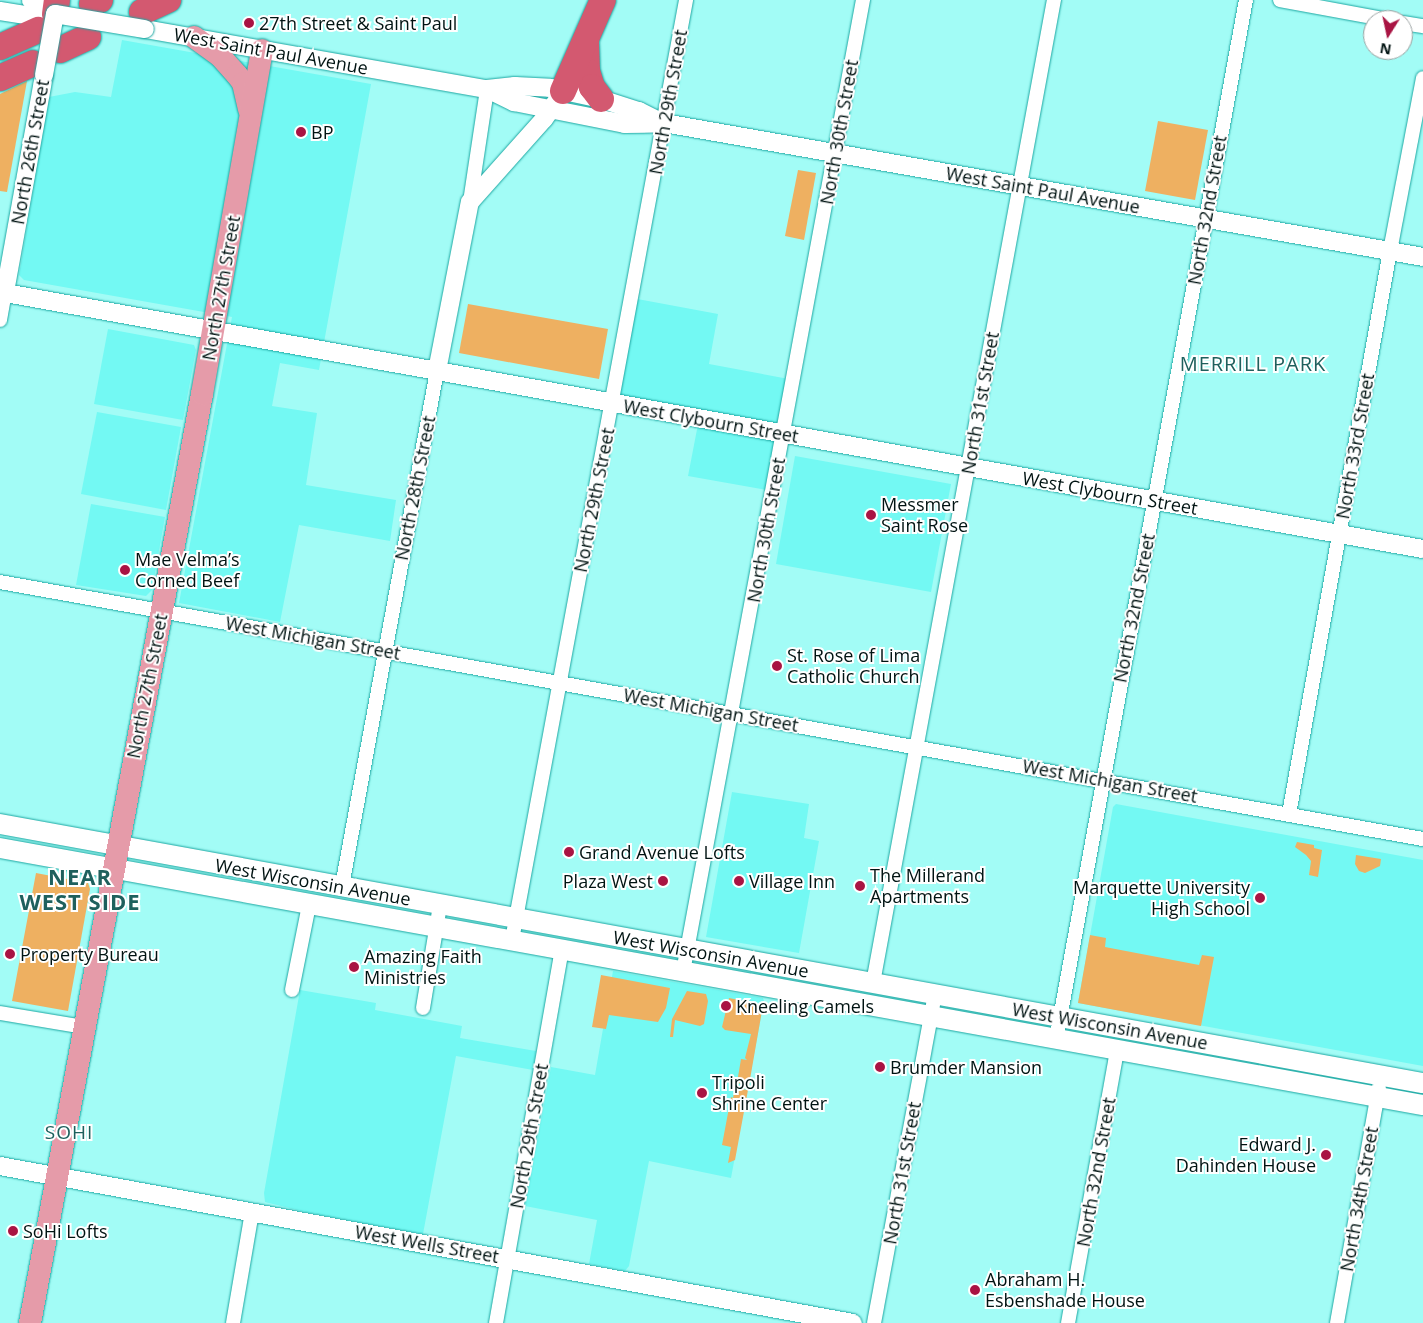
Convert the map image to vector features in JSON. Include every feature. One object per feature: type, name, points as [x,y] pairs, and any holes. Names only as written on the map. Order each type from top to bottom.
[{"type":"highway","points":[[143,20],[168,0]]},
{"type":"highway","points":[[557,100],[586,41],[602,0]]},
{"type":"highway","points":[[0,47],[41,10]]},
{"type":"highway","points":[[60,50],[88,37]]},
{"type":"highway","points":[[586,41],[588,71],[592,87],[601,99]]},
{"type":"highway","points":[[0,78],[38,69]]},
{"type":"main road","points":[[194,38],[220,56],[243,83],[250,115]]},
{"type":"main road","name":"North 27th Street","points":[[30,1323],[214,331],[262,50]]},
{"type":"main road","name":"West Wisconsin Avenue","points":[[0,824],[1423,1083]]},
{"type":"main road","name":"West Wisconsin Avenue","points":[[0,848],[1423,1106]]},
{"type":"main road","points":[[287,901],[303,893],[328,895],[342,886]]},
{"type":"street","name":"North 29th Street","points":[[512,940],[686,0]]},
{"type":"street","name":"North 30th Street","points":[[683,972],[863,0]]},
{"type":"street","name":"North 31st Street","points":[[873,983],[1054,0]]},
{"type":"street","name":"North 32nd Street","points":[[1056,1040],[1246,0]]},
{"type":"street","points":[[1280,0],[1363,15]]},
{"type":"street","name":"West Saint Paul Avenue","points":[[0,11],[41,10],[143,20],[194,38],[487,89],[515,86],[624,124],[664,123],[1423,257]]},
{"type":"street","name":"North 26th Street","points":[[0,320],[2,292],[38,69],[41,10]]},
{"type":"street","name":"North 33rd Street","points":[[1289,814],[1423,78]]},
{"type":"street","name":"North 28th Street","points":[[342,886],[384,652],[470,202],[487,89]]},
{"type":"street","name":"West Saint Paul Avenue","points":[[557,100],[601,99],[639,111],[664,123]]},
{"type":"street","points":[[470,202],[557,100]]},
{"type":"street","name":"West Clybourn Street","points":[[2,292],[1423,550]]},
{"type":"street","name":"West Michigan Street","points":[[0,582],[1423,838]]},
{"type":"street","points":[[292,990],[309,905]]},
{"type":"street","points":[[423,1008],[440,905]]},
{"type":"street","name":"North 29th Street","points":[[496,1323],[562,950]]},
{"type":"street","name":"North 31st Street","points":[[874,1323],[935,994]]},
{"type":"street","points":[[0,1013],[84,1027]]},
{"type":"street","name":"North 32nd Street","points":[[1068,1323],[1117,1051]]},
{"type":"street","name":"North 34th Street","points":[[1337,1323],[1382,1075]]},
{"type":"street","name":"West Wells Street","points":[[0,1166],[854,1323]]},
{"type":"street","points":[[233,1323],[252,1212]]},
{"type":"shaded area","points":[[122,40],[371,84],[319,370],[280,363],[272,406],[317,413],[306,485],[396,500],[390,541],[299,525],[280,622],[179,603],[232,317],[24,280],[19,275],[49,97],[75,92],[111,97]]},
{"type":"shaded area","points":[[27,81],[7,192],[0,191],[0,94]]},
{"type":"shaded area","points":[[1158,121],[1208,130],[1195,200],[1145,191]]},
{"type":"shaded area","points":[[798,170],[816,173],[804,240],[785,236]]},
{"type":"shaded area","points":[[632,298],[718,314],[709,364],[794,380],[773,491],[688,476],[699,419],[612,402]]},
{"type":"shaded area","points":[[468,304],[608,329],[599,379],[459,353]]},
{"type":"shaded area","points":[[108,329],[194,345],[196,350],[183,420],[94,404]]},
{"type":"shaded area","points":[[97,412],[181,427],[166,510],[81,494]]},
{"type":"shaded area","points":[[795,456],[951,484],[931,592],[776,564]]},
{"type":"shaded area","points":[[91,504],[165,517],[152,590],[146,596],[76,585]]},
{"type":"shaded area","points":[[732,792],[809,804],[804,838],[819,841],[799,953],[706,937]]},
{"type":"shaded area","name":"Marquette University High School","points":[[1116,804],[1423,860],[1423,1066],[1078,1003],[1113,807]]},
{"type":"shaded area","points":[[1297,842],[1314,845],[1314,848],[1322,850],[1318,877],[1309,875],[1311,861],[1295,847]]},
{"type":"shaded area","points":[[1356,855],[1381,859],[1380,866],[1365,873],[1359,871],[1355,864]]},
{"type":"shaded area","points":[[36,873],[88,883],[90,889],[68,1011],[12,1001]]},
{"type":"shaded area","points":[[1090,935],[1106,938],[1105,947],[1199,965],[1202,955],[1214,957],[1201,1026],[1078,1003]]},
{"type":"shaded area","points":[[613,971],[763,998],[764,1001],[731,1178],[649,1161],[629,1266],[625,1271],[589,1264],[597,1220],[525,1206],[551,1067],[595,1075]]},
{"type":"shaded area","points":[[601,975],[670,988],[666,1008],[658,1022],[609,1015],[606,1029],[592,1027]]},
{"type":"shaded area","points":[[300,990],[376,1003],[375,1010],[462,1026],[460,1038],[536,1051],[533,1070],[456,1056],[423,1234],[305,1212],[265,1202],[264,1193]]},
{"type":"shaded area","points":[[687,991],[706,994],[708,1001],[704,1024],[700,1026],[675,1020],[673,1037],[670,1037],[672,1019]]},
{"type":"shaded area","points":[[729,998],[763,1005],[749,1085],[737,1083],[741,1059],[747,1060],[745,1058],[751,1034],[725,1030],[722,1027]]},
{"type":"shaded area","points":[[735,1088],[748,1090],[735,1160],[728,1163],[731,1147],[722,1145],[731,1097],[733,1098]]},
{"type":"place","name":"27th Street & Saint Paul","points":[[249,23]]},
{"type":"place","name":"BP","points":[[301,132]]},
{"type":"place","name":"Messmer Saint Rose","points":[[871,515]]},
{"type":"place","name":"Mae Velma’s Corned Beef","points":[[125,570]]},
{"type":"place","name":"St. Rose of Lima Catholic Church","points":[[777,666]]},
{"type":"place","name":"Grand Avenue Lofts","points":[[569,852]]},
{"type":"place","name":"Plaza West","points":[[663,881]]},
{"type":"place","name":"Village Inn","points":[[739,881]]},
{"type":"place","name":"The Millerand Apartments","points":[[860,886]]},
{"type":"place","name":"Marquette University High School","points":[[1260,898]]},
{"type":"place","name":"Property Bureau","points":[[10,954]]},
{"type":"place","name":"Amazing Faith Ministries","points":[[354,967]]},
{"type":"place","name":"Kneeling Camels","points":[[726,1006]]},
{"type":"place","name":"Brumder Mansion","points":[[880,1067]]},
{"type":"place","name":"Tripoli Shrine Center","points":[[702,1093]]},
{"type":"place","name":"Edward J. Dahinden House","points":[[1326,1155]]},
{"type":"place","name":"SoHi Lofts","points":[[13,1231]]},
{"type":"place","name":"Abraham H. Esbenshade House","points":[[975,1290]]},
{"type":"district","name":"MERRILL PARK","points":[[1253,363]]},
{"type":"district","name":"NEAR WEST SIDE","points":[[80,888]]},
{"type":"district","name":"SOHI","points":[[69,1133]]}]
